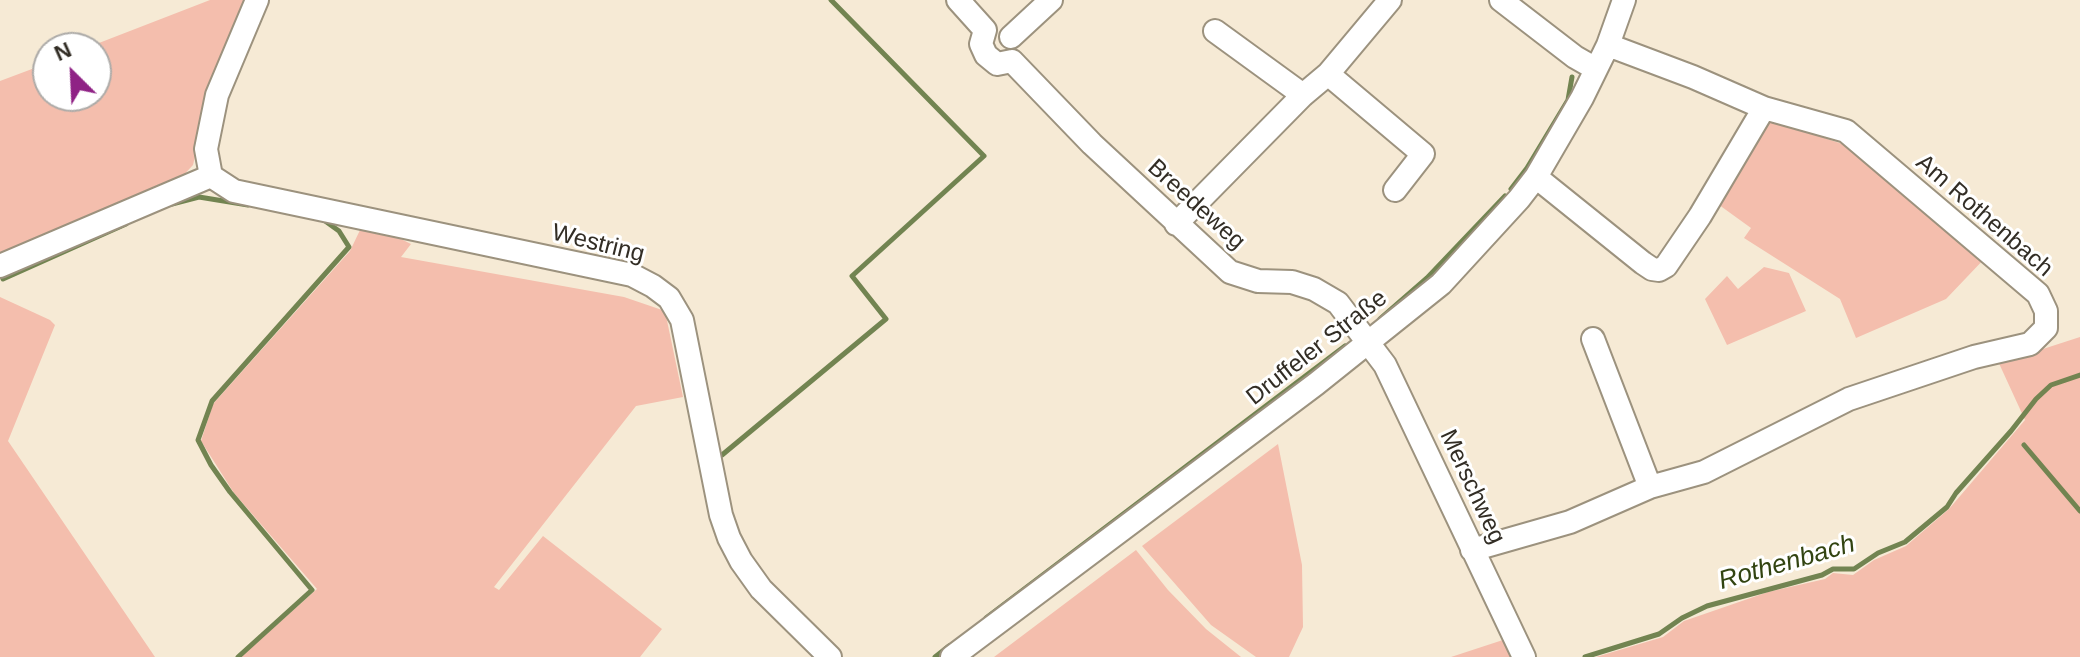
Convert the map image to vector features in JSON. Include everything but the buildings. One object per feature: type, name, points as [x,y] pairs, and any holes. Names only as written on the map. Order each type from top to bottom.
[{"type":"street","points":[[0,266],[211,176],[206,149],[217,95],[257,0]]},
{"type":"street","name":"Breedeweg","points":[[958,0],[985,30],[981,44],[986,55],[997,64],[1012,61],[1092,144],[1230,272],[1258,281],[1292,282],[1314,289],[1338,303],[1369,342]]},
{"type":"street","points":[[1011,37],[1051,0]]},
{"type":"street","points":[[1176,224],[1303,95],[1328,74],[1390,0]]},
{"type":"street","points":[[1501,0],[1575,57],[1596,69]]},
{"type":"street","name":"Druffeler Straße","points":[[952,657],[1316,384],[1441,284],[1536,177],[1582,98],[1608,45],[1624,0]]},
{"type":"street","points":[[985,30],[998,29],[1011,37],[1015,50],[1012,61]]},
{"type":"street","points":[[1215,31],[1303,95]]},
{"type":"street","name":"Am Rothenbach","points":[[1472,550],[1570,522],[1650,487],[1704,472],[1849,399],[1974,357],[2030,344],[2046,328],[2046,311],[2038,294],[1846,131],[1764,108],[1608,45]]},
{"type":"street","points":[[1328,74],[1423,154],[1395,190]]},
{"type":"street","points":[[1536,177],[1652,269],[1659,270],[1666,266],[1700,216],[1764,108]]},
{"type":"street","name":"Westring","points":[[211,176],[234,191],[632,275],[669,298],[682,320],[721,515],[729,538],[761,589],[830,657]]},
{"type":"street","points":[[1593,339],[1650,487]]},
{"type":"street","name":"Merschweg","points":[[1369,342],[1385,365],[1524,657]]},
{"type":"shaded area","points":[[210,0],[248,0],[210,93],[193,165],[179,180],[0,258],[0,81],[32,69],[32,112],[112,112],[112,38]]},
{"type":"shaded area","points":[[1772,120],[1848,146],[1987,256],[1946,299],[1856,338],[1840,299],[1744,238],[1751,228],[1715,202],[1761,123]]},
{"type":"shaded area","points":[[361,228],[391,234],[411,244],[401,257],[624,297],[665,311],[683,397],[636,406],[494,587],[499,590],[543,536],[662,629],[640,657],[241,657],[317,589],[234,493],[201,441],[213,404],[350,251]]},
{"type":"shaded area","points":[[1764,267],[1789,273],[1806,311],[1727,345],[1705,299],[1727,276],[1738,289]]},
{"type":"shaded area","points":[[0,297],[55,325],[8,441],[155,657],[0,657]]},
{"type":"shaded area","points":[[2080,337],[2080,657],[1596,657],[1663,637],[1684,621],[1768,592],[1825,579],[1833,573],[1853,575],[1874,560],[1906,546],[1949,509],[2025,420],[1997,359]]},
{"type":"shaded area","points":[[1278,444],[1302,565],[1303,627],[1289,657],[1256,657],[1211,625],[1142,546]]},
{"type":"shaded area","points":[[1136,550],[1168,590],[1206,629],[1241,657],[994,657]]},
{"type":"shaded area","points":[[1506,639],[1514,657],[1451,657]]},
{"type":"waterway","points":[[722,455],[886,319],[852,276],[984,156],[831,0]]},
{"type":"waterway","points":[[1511,189],[1568,100],[1572,77]]},
{"type":"waterway","points":[[1380,319],[1427,278],[1505,196]]},
{"type":"waterway","points":[[172,204],[199,197],[248,205]]},
{"type":"waterway","points":[[238,657],[312,590],[230,492],[198,440],[212,401],[349,247],[339,231],[321,218]]},
{"type":"waterway","points":[[3,279],[126,224]]},
{"type":"waterway","points":[[986,618],[1345,346]]},
{"type":"waterway","name":"Rothenbach","points":[[1585,657],[1659,634],[1707,606],[1822,575],[1833,569],[1854,569],[1878,553],[1905,542],[1947,507],[2036,399],[2051,385],[2080,375]]},
{"type":"waterway","points":[[2024,445],[2080,511]]},
{"type":"waterway","points":[[935,657],[949,646]]}]
